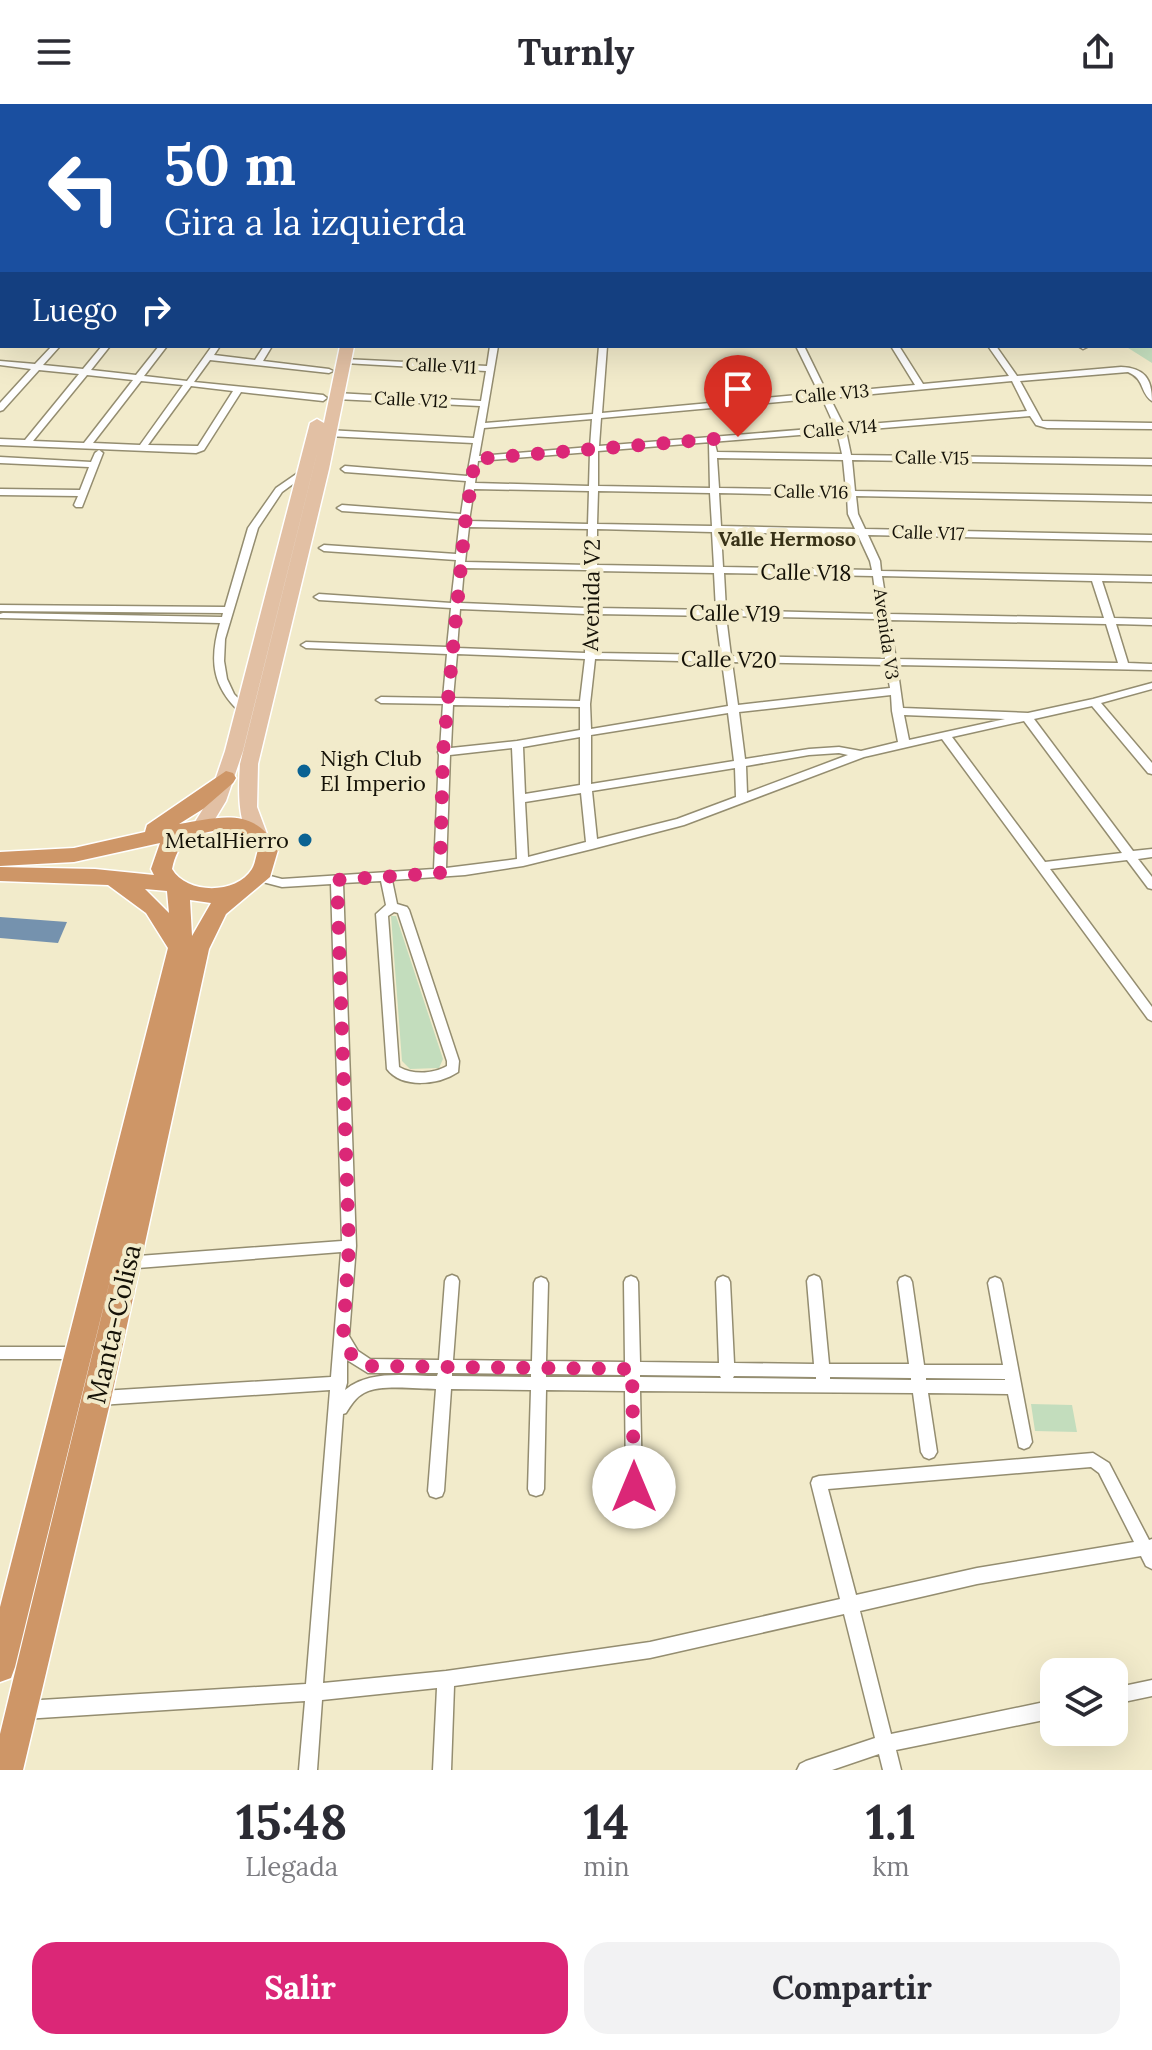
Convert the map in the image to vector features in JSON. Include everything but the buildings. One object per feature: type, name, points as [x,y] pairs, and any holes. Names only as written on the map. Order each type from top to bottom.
[{"type":"highway","points":[[128,844],[179,816],[226,778]]},
{"type":"highway","points":[[0,859],[74,855],[198,827],[233,824],[258,834],[268,850],[265,868],[259,877],[240,890],[208,897],[174,887],[107,877],[0,874]]},
{"type":"highway","points":[[174,887],[161,865],[163,854],[180,835],[198,827]]},
{"type":"highway","points":[[107,877],[151,904],[168,923],[179,949]]},
{"type":"highway","name":"Manta-Colisa","points":[[7,1770],[97,1399],[115,1263],[179,949],[182,914],[174,887]]},
{"type":"highway","name":"Manta-Colisa","points":[[0,1667],[80,1353],[115,1263],[206,923],[216,909],[240,890]]},
{"type":"main road","points":[[258,834],[248,807],[249,764],[322,469],[327,433],[329,371],[342,351]]},
{"type":"main road","points":[[198,827],[226,778],[305,471],[342,351]]},
{"type":"street","points":[[0,408],[54,348]]},
{"type":"street","points":[[27,443],[105,348]]},
{"type":"street","points":[[87,445],[161,348]]},
{"type":"street","points":[[142,448],[215,348]]},
{"type":"street","points":[[257,363],[267,348]]},
{"type":"street","points":[[440,873],[443,752],[465,521],[494,348]]},
{"type":"street","name":"Avenida V2","points":[[592,845],[586,788],[585,704],[590,656],[594,450],[603,348]]},
{"type":"street","name":"Avenida V3","points":[[801,348],[841,429],[854,519],[871,550],[877,573],[904,745]]},
{"type":"street","points":[[896,348],[921,387]]},
{"type":"street","points":[[993,348],[1015,379],[1032,413]]},
{"type":"street","name":"Calle V11","points":[[342,351],[491,369]]},
{"type":"street","points":[[209,357],[329,371]]},
{"type":"street","name":"Calle V12","points":[[0,363],[238,390],[485,404]]},
{"type":"street","name":"Calle V13","points":[[482,426],[826,394],[1134,370],[1143,375],[1152,398]]},
{"type":"street","points":[[0,442],[189,452],[201,448],[238,390]]},
{"type":"street","name":"Calle V14","points":[[475,459],[1032,413],[1039,423],[1047,425],[1152,426]]},
{"type":"street","points":[[327,433],[478,441]]},
{"type":"street","points":[[712,439],[721,613],[742,799]]},
{"type":"street","points":[[79,505],[99,453]]},
{"type":"street","name":"Calle V15","points":[[713,455],[1152,462]]},
{"type":"street","points":[[0,460],[94,465]]},
{"type":"street","name":"Calle V16","points":[[345,469],[470,482],[593,487],[1152,499]]},
{"type":"street","points":[[245,711],[232,701],[222,686],[218,670],[217,655],[226,615],[253,528],[263,508],[279,490],[305,471]]},
{"type":"street","points":[[0,492],[84,493]]},
{"type":"street","name":"Calle V17","points":[[342,508],[465,521],[592,526],[1152,538]]},
{"type":"street","name":"Calle V18","points":[[324,548],[461,561],[591,567],[1152,579]]},
{"type":"street","points":[[1096,578],[1124,666]]},
{"type":"street","name":"Calle V19","points":[[319,597],[591,611],[1152,622]]},
{"type":"street","points":[[0,608],[226,615]]},
{"type":"street","points":[[0,616],[226,615]]},
{"type":"street","name":"Calle V20","points":[[306,645],[590,656],[1152,667]]},
{"type":"street","points":[[259,877],[282,883],[337,880],[440,873],[523,862],[680,822],[861,754],[1152,686]]},
{"type":"street","points":[[443,752],[517,744],[732,709],[894,691]]},
{"type":"street","points":[[381,700],[585,704]]},
{"type":"street","points":[[1094,702],[1152,770]]},
{"type":"street","points":[[897,711],[1026,716]]},
{"type":"street","points":[[1026,716],[1152,885]]},
{"type":"street","points":[[945,736],[1152,1016]]},
{"type":"street","points":[[517,744],[523,862]]},
{"type":"street","points":[[519,799],[824,751],[861,754]]},
{"type":"street","points":[[1042,866],[1152,853]]},
{"type":"street","points":[[386,877],[392,907]]},
{"type":"street","points":[[308,1770],[349,1246],[337,880]]},
{"type":"street","points":[[392,907],[403,910],[453,1061],[453,1068],[445,1075],[404,1076],[393,1069],[382,914],[392,907]]},
{"type":"street","points":[[115,1263],[349,1246]]},
{"type":"street","points":[[436,1491],[452,1281]]},
{"type":"street","points":[[814,1281],[822,1377]]},
{"type":"street","points":[[631,1282],[634,1487]]},
{"type":"street","points":[[723,1282],[727,1376]]},
{"type":"street","points":[[905,1282],[929,1452]]},
{"type":"street","points":[[536,1489],[541,1283]]},
{"type":"street","points":[[995,1283],[1024,1442]]},
{"type":"street","points":[[343,1337],[362,1365],[385,1375],[1013,1380]]},
{"type":"street","points":[[0,1353],[80,1353]]},
{"type":"street","points":[[338,1414],[352,1391],[385,1375]]},
{"type":"street","points":[[69,1400],[340,1383]]},
{"type":"street","points":[[21,1711],[313,1692],[446,1679],[650,1650],[849,1604],[977,1576],[1150,1552],[1104,1468],[1093,1460],[819,1483],[849,1604],[884,1744],[892,1770]]},
{"type":"street","points":[[442,1770],[446,1679]]},
{"type":"street","points":[[1128,1693],[1152,1688]]},
{"type":"street","points":[[806,1770],[884,1744],[1040,1712]]},
{"type":"green space","points":[[1128,348],[1152,348],[1152,363]]},
{"type":"green space","points":[[391,916],[396,916],[443,1059],[439,1068],[410,1069],[402,1061]]},
{"type":"green space","points":[[1031,1404],[1072,1405],[1077,1432],[1035,1431]]},
{"type":"water","points":[[0,917],[67,922],[58,943],[0,938]]},
{"type":"place","name":"Nigh Club El Imperio","points":[[304,771]]},
{"type":"place","name":"MetalHierro","points":[[305,840]]},
{"type":"district","name":"Valle Hermoso","points":[[787,539]]},
{"type":"route","points":[[634,1487],[632,1369],[368,1366],[356,1360],[348,1349],[343,1337],[349,1246],[337,880],[440,873],[443,752],[461,557],[475,459],[738,437]]}]
